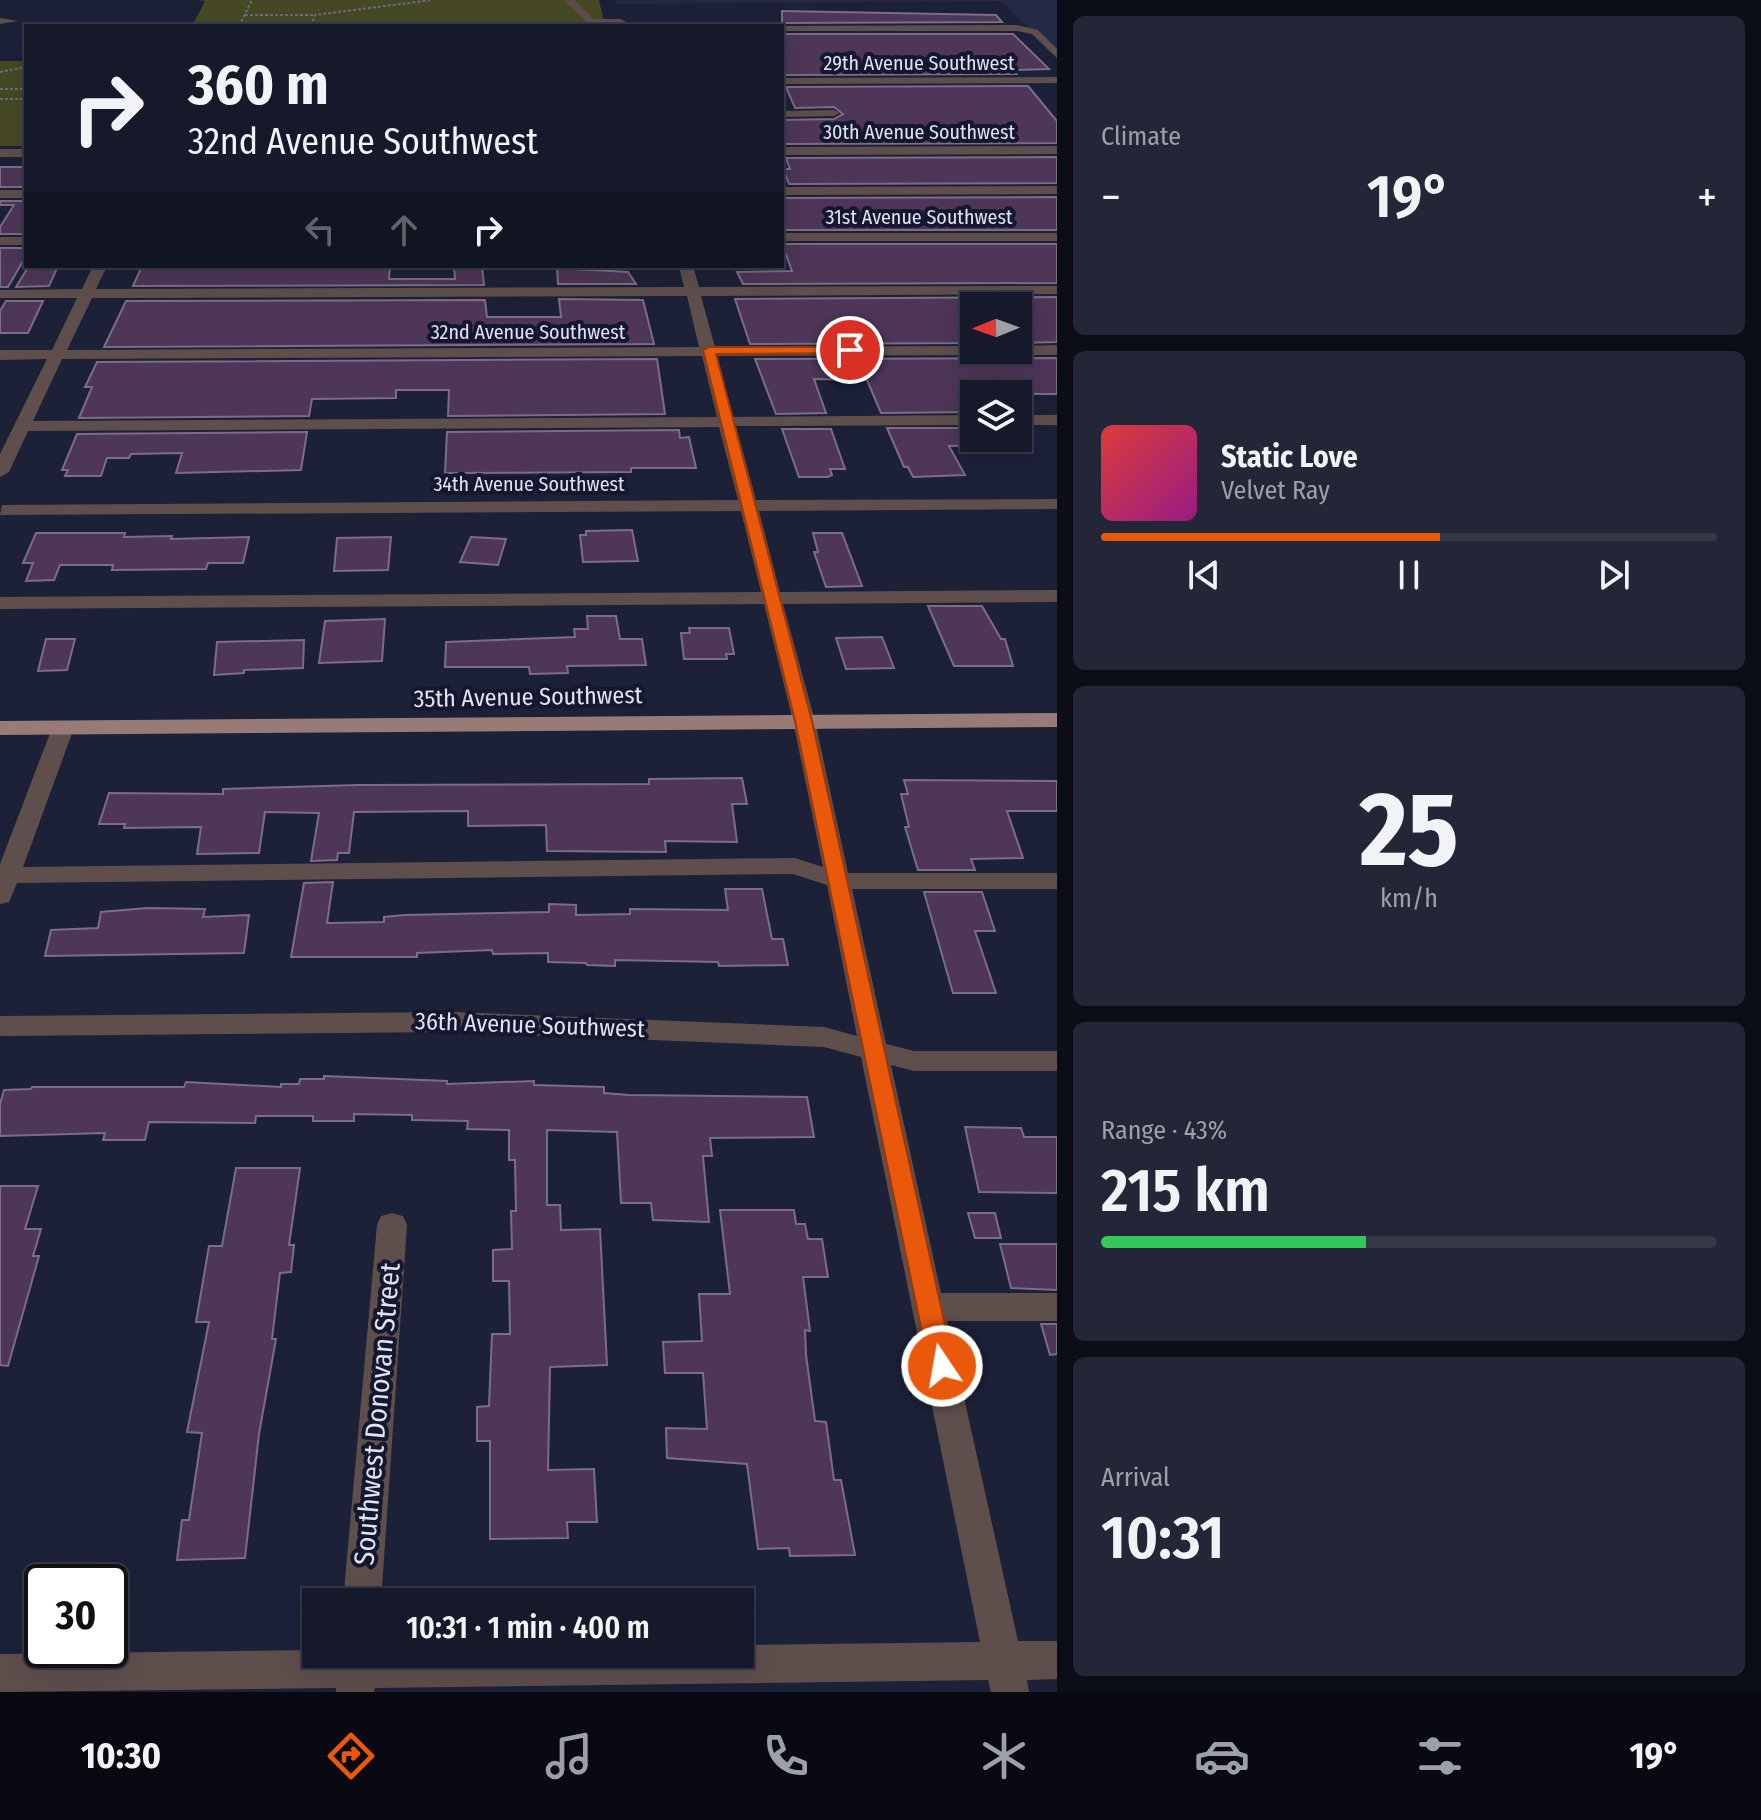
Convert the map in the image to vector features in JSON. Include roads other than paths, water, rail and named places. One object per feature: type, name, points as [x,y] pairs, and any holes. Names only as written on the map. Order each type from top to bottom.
[{"type":"main road","name":"35th Avenue Southwest","points":[[0,728],[1057,720]]},
{"type":"street","points":[[570,1],[591,22],[620,20]]},
{"type":"street","points":[[0,21],[13,21]]},
{"type":"street","points":[[784,28],[1024,29],[1035,32],[1057,55]]},
{"type":"street","name":"29th Avenue Southwest","points":[[784,81],[1057,80]]},
{"type":"street","points":[[784,114],[834,113]]},
{"type":"street","name":"30th Avenue Southwest","points":[[784,151],[1057,150]]},
{"type":"street","points":[[0,153],[24,153]]},
{"type":"street","points":[[784,191],[1057,190]]},
{"type":"street","points":[[0,194],[24,194]]},
{"type":"street","name":"31st Avenue Southwest","points":[[784,237],[1057,237]]},
{"type":"street","points":[[0,241],[24,241]]},
{"type":"street","points":[[0,472],[99,268]]},
{"type":"street","points":[[686,268],[804,721],[1007,1676]]},
{"type":"street","points":[[0,294],[1057,290]]},
{"type":"street","name":"32nd Avenue Southwest","points":[[0,355],[1057,350]]},
{"type":"street","points":[[22,426],[960,420]]},
{"type":"street","points":[[1032,420],[1057,420]]},
{"type":"street","name":"34th Avenue Southwest","points":[[1,509],[1057,504]]},
{"type":"street","points":[[0,603],[771,595],[1057,596]]},
{"type":"street","points":[[63,728],[4,885],[795,866],[839,881],[1057,881]]},
{"type":"street","name":"36th Avenue Southwest","points":[[0,1026],[454,1022],[824,1037],[914,1061],[1057,1061]]},
{"type":"street","name":"Southwest Donovan Street","points":[[363,1588],[392,1225]]},
{"type":"street","points":[[929,1307],[1057,1307]]},
{"type":"street","points":[[0,1673],[1007,1676],[1057,1660]]}]
